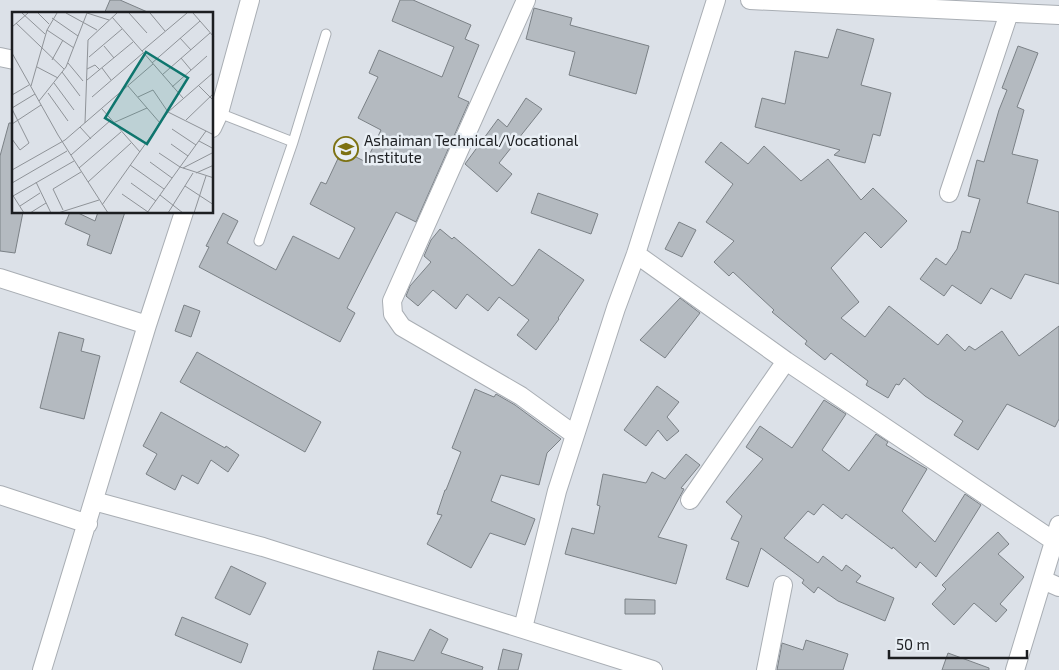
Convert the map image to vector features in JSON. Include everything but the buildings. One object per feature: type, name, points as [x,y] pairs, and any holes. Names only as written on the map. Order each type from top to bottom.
[{"type":"street","points":[[214,122],[250,0]]},
{"type":"street","points":[[526,0],[392,301],[393,314],[402,327],[521,396],[575,435]]},
{"type":"street","points":[[524,628],[557,491],[616,308],[636,254],[716,0]]},
{"type":"street","points":[[750,0],[1059,15]]},
{"type":"street","points":[[949,193],[1008,12]]},
{"type":"street","points":[[42,670],[147,325],[183,214]]},
{"type":"street","points":[[636,254],[786,361],[1056,533],[1051,583],[1015,670]]},
{"type":"street","points":[[0,278],[147,325]]},
{"type":"street","points":[[690,500],[786,361]]},
{"type":"street","points":[[0,495],[88,524]]},
{"type":"street","points":[[94,501],[263,547],[653,670]]},
{"type":"street","points":[[766,670],[783,585]]},
{"type":"lane","points":[[259,241],[293,142],[326,34]]},
{"type":"lane","points":[[214,122],[293,142]]},
{"type":"place","name":"Ashaiman Technical/Vocational Institute","points":[[346,149]]}]
